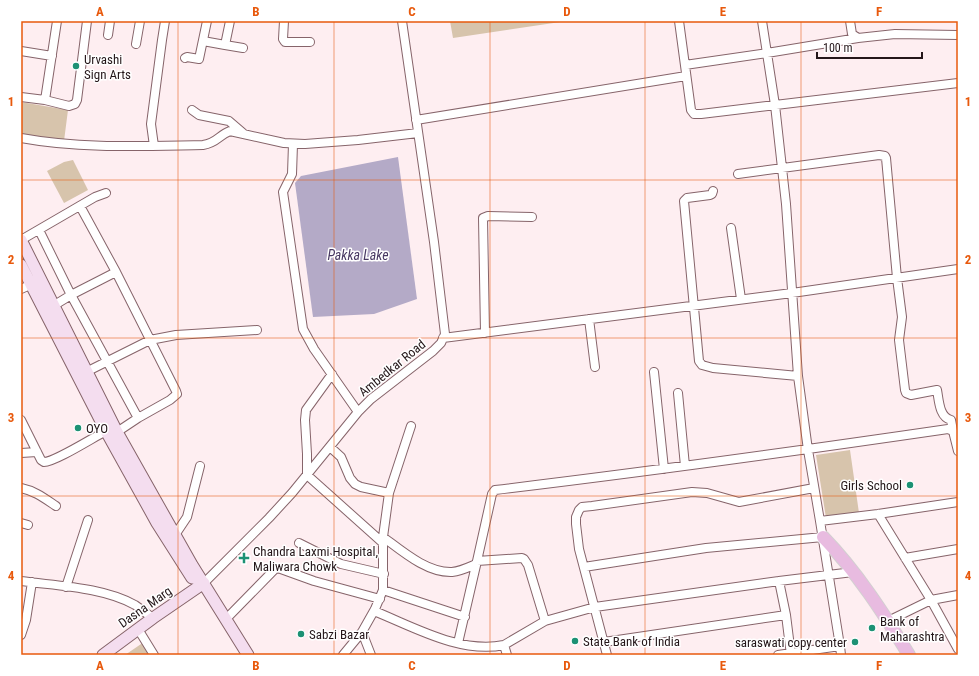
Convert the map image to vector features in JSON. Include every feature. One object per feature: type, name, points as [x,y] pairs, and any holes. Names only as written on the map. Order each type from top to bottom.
[{"type":"main road","points":[[823,537],[853,572],[888,621],[909,655]]},
{"type":"street","points":[[45,100],[57,21]]},
{"type":"street","points":[[21,97],[45,100],[70,106],[75,104],[77,100],[86,21]]},
{"type":"street","points":[[108,35],[110,21]]},
{"type":"street","points":[[136,44],[140,21]]},
{"type":"street","points":[[154,146],[151,124],[165,21]]},
{"type":"street","points":[[185,58],[199,59],[207,21]]},
{"type":"street","points":[[225,45],[230,21]]},
{"type":"street","points":[[284,21],[283,39],[285,42],[310,42]]},
{"type":"street","name":"Ambedkar Road","points":[[201,585],[269,518],[307,475],[358,412],[377,394],[433,351],[441,343],[445,334],[445,325],[402,21]]},
{"type":"street","points":[[679,21],[691,110],[694,114],[958,83]]},
{"type":"street","points":[[762,21],[775,105],[786,204],[798,376],[808,450],[842,655]]},
{"type":"street","points":[[850,21],[852,34],[858,38]]},
{"type":"street","points":[[685,65],[858,38],[895,34],[958,35]]},
{"type":"street","points":[[203,41],[243,48]]},
{"type":"street","points":[[21,51],[52,56]]},
{"type":"street","points":[[416,120],[686,76]]},
{"type":"street","points":[[192,110],[202,116],[229,121],[244,134]]},
{"type":"street","points":[[21,138],[39,141],[103,146],[154,146],[204,145],[214,142],[226,132],[230,131],[294,144],[358,140],[418,133]]},
{"type":"street","points":[[294,144],[292,174],[283,192],[299,310],[303,329],[307,338],[358,412]]},
{"type":"street","points":[[738,174],[879,155],[885,156],[902,317],[899,340],[906,393],[911,395],[937,390],[943,415],[947,419],[951,420],[954,425],[958,451]]},
{"type":"street","points":[[713,191],[710,195],[688,198],[684,201],[699,361],[702,364],[713,368],[798,376]]},
{"type":"street","points":[[106,193],[80,206],[21,240],[117,432],[175,535],[239,655]]},
{"type":"street","points":[[80,206],[116,272],[177,394],[170,400],[117,432]]},
{"type":"street","points":[[485,333],[483,218],[488,216],[532,217]]},
{"type":"street","points":[[731,228],[741,299]]},
{"type":"street","points":[[39,230],[71,295],[138,418]]},
{"type":"street","points":[[21,265],[26,287],[157,523],[226,619],[248,655]]},
{"type":"street","points":[[443,338],[792,293],[958,269]]},
{"type":"street","points":[[53,306],[116,272]]},
{"type":"street","points":[[589,319],[595,367]]},
{"type":"street","points":[[86,372],[150,340],[176,334],[257,330]]},
{"type":"street","points":[[654,372],[664,469]]},
{"type":"street","points":[[332,374],[306,410],[307,475],[383,540],[437,570],[453,572],[477,562],[524,559],[528,566],[545,621]]},
{"type":"street","points":[[678,392],[685,466]]},
{"type":"street","points":[[21,420],[41,460],[44,462],[48,462],[106,431]]},
{"type":"street","points":[[458,643],[492,494],[495,490],[808,450],[948,429],[954,425]]},
{"type":"street","points":[[343,655],[362,632],[383,590],[383,540],[389,493],[411,426]]},
{"type":"street","points":[[330,447],[341,457],[350,478],[355,484],[361,487],[389,493]]},
{"type":"street","points":[[21,453],[37,452]]},
{"type":"street","points":[[175,535],[187,517],[200,466]]},
{"type":"street","points":[[21,488],[37,493],[56,506]]},
{"type":"street","points":[[607,655],[579,550],[576,517],[579,510],[582,508],[692,492],[707,493],[739,502],[814,488]]},
{"type":"street","points":[[820,521],[958,502]]},
{"type":"street","points":[[878,514],[956,640],[958,648]]},
{"type":"street","points":[[66,587],[88,520]]},
{"type":"street","points":[[584,566],[706,548],[823,537]]},
{"type":"street","points":[[299,544],[341,564],[384,574]]},
{"type":"street","points":[[905,558],[958,549]]},
{"type":"street","points":[[226,619],[273,571],[278,568],[314,581],[380,598]]},
{"type":"street","points":[[374,610],[431,635],[477,647],[504,644],[545,621],[595,607],[853,572]]},
{"type":"street","points":[[21,581],[66,587],[108,595],[136,606],[153,618]]},
{"type":"street","points":[[779,581],[786,615],[791,654]]},
{"type":"street","points":[[21,635],[26,620],[32,582]]},
{"type":"street","name":"Dasna Marg","points":[[103,655],[201,585]]},
{"type":"street","points":[[383,590],[465,617]]},
{"type":"street","points":[[888,621],[931,600],[958,595]]},
{"type":"street","points":[[604,642],[786,615]]},
{"type":"street","points":[[138,629],[154,655]]},
{"type":"street","points":[[362,632],[371,655]]},
{"type":"street","points":[[504,644],[507,655]]},
{"type":"street","points":[[778,655],[819,652],[840,646]]},
{"type":"shaded area","points":[[450,21],[567,21],[453,38]]},
{"type":"shaded area","points":[[21,102],[68,110],[64,141],[21,134]]},
{"type":"shaded area","points":[[73,160],[88,190],[64,203],[47,171],[64,162]]},
{"type":"shaded area","points":[[850,450],[859,513],[826,518],[816,455]]},
{"type":"shaded area","points":[[144,642],[151,655],[125,655]]},
{"type":"water","name":"Pakka Lake","points":[[398,157],[417,299],[374,314],[313,317],[295,183],[301,176]]},
{"type":"place","name":"Urvashi Sign Arts","points":[[76,66]]},
{"type":"place","name":"OYO","points":[[78,428]]},
{"type":"place","name":"Girls School","points":[[910,485]]},
{"type":"place","name":"Chandra Laxmi Hospital, Maliwara Chowk","points":[[244,558]]},
{"type":"place","name":"Bank of Maharashtra","points":[[872,628]]},
{"type":"place","name":"Sabzi Bazar","points":[[301,634]]},
{"type":"place","name":"State Bank of India","points":[[575,641]]},
{"type":"place","name":"saraswati copy center","points":[[855,642]]}]
